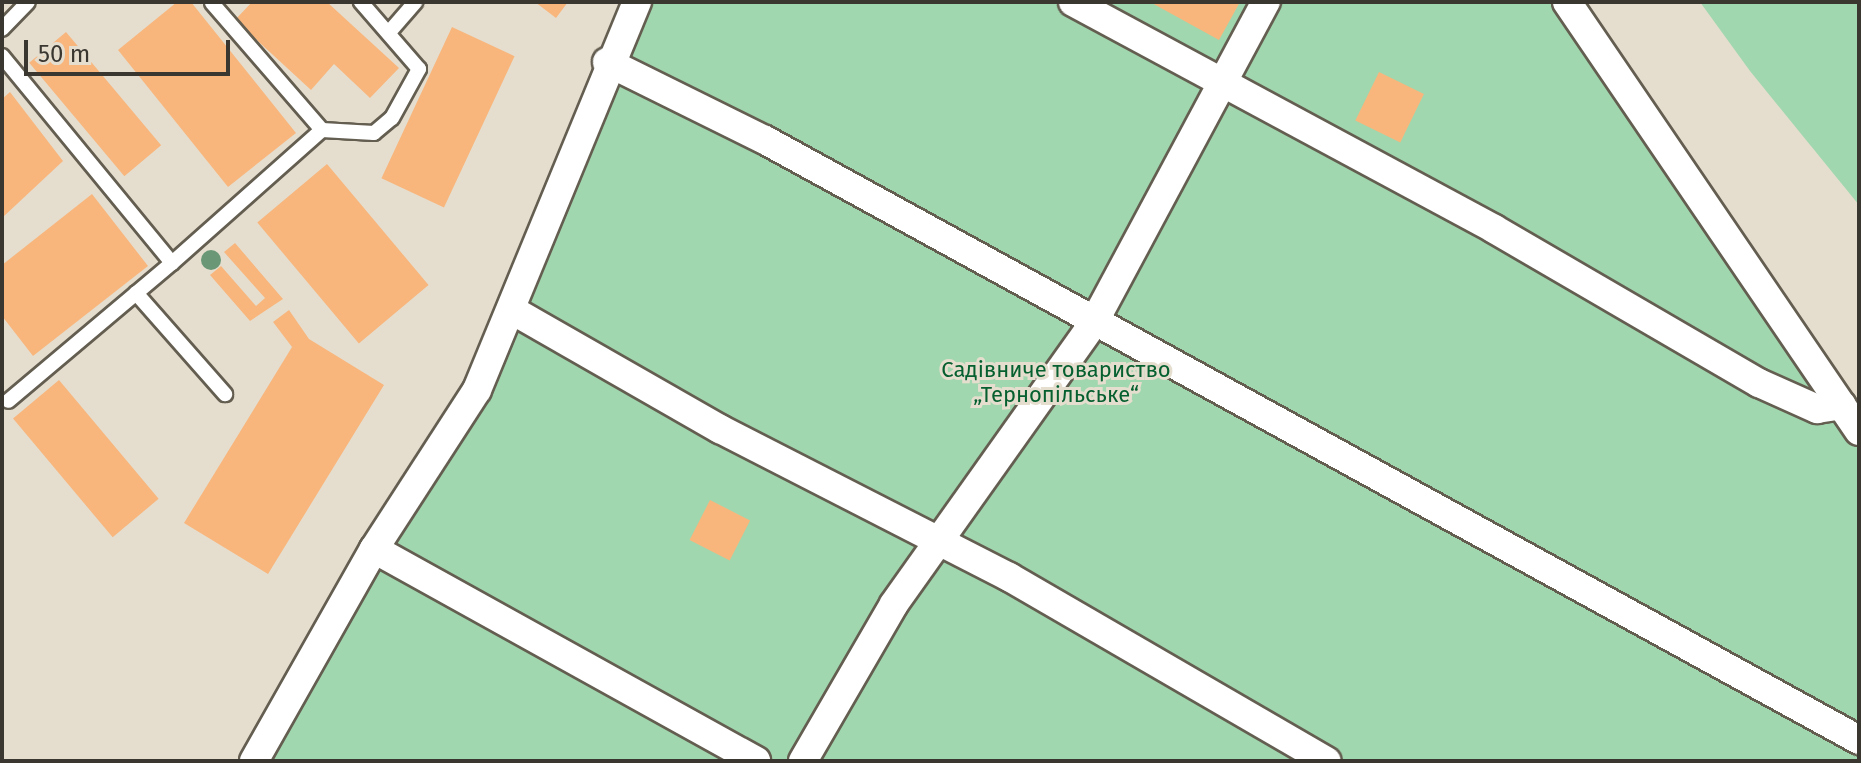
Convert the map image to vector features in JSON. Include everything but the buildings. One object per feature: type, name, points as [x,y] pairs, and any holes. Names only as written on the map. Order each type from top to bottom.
[{"type":"street","points":[[254,761],[374,549],[477,390],[512,310],[607,62],[637,2]]},
{"type":"street","points":[[1073,2],[1759,383],[1817,409],[1842,405]]},
{"type":"street","points":[[803,761],[937,544],[1093,324],[1266,2]]},
{"type":"street","points":[[1567,2],[1859,431]]},
{"type":"street","points":[[607,62],[765,140],[1093,324],[1859,740]]},
{"type":"street","points":[[512,310],[937,544],[1009,577],[1326,761]]},
{"type":"street","points":[[374,549],[756,761]]},
{"type":"lane","points":[[2,29],[28,2]]},
{"type":"lane","points":[[212,2],[322,130]]},
{"type":"lane","points":[[8,401],[172,263],[322,130],[374,133],[392,118],[419,69],[391,30],[361,2]]},
{"type":"lane","points":[[391,30],[415,2]]},
{"type":"lane","points":[[2,56],[172,263]]},
{"type":"lane","points":[[136,293],[225,394]]},
{"type":"green space","name":"Садівниче товариство „Тернопільське“","points":[[637,2],[1567,2],[1859,431],[1859,761],[254,761],[477,390]]},
{"type":"green space","points":[[1700,2],[1859,2],[1859,205],[1750,71]]}]
